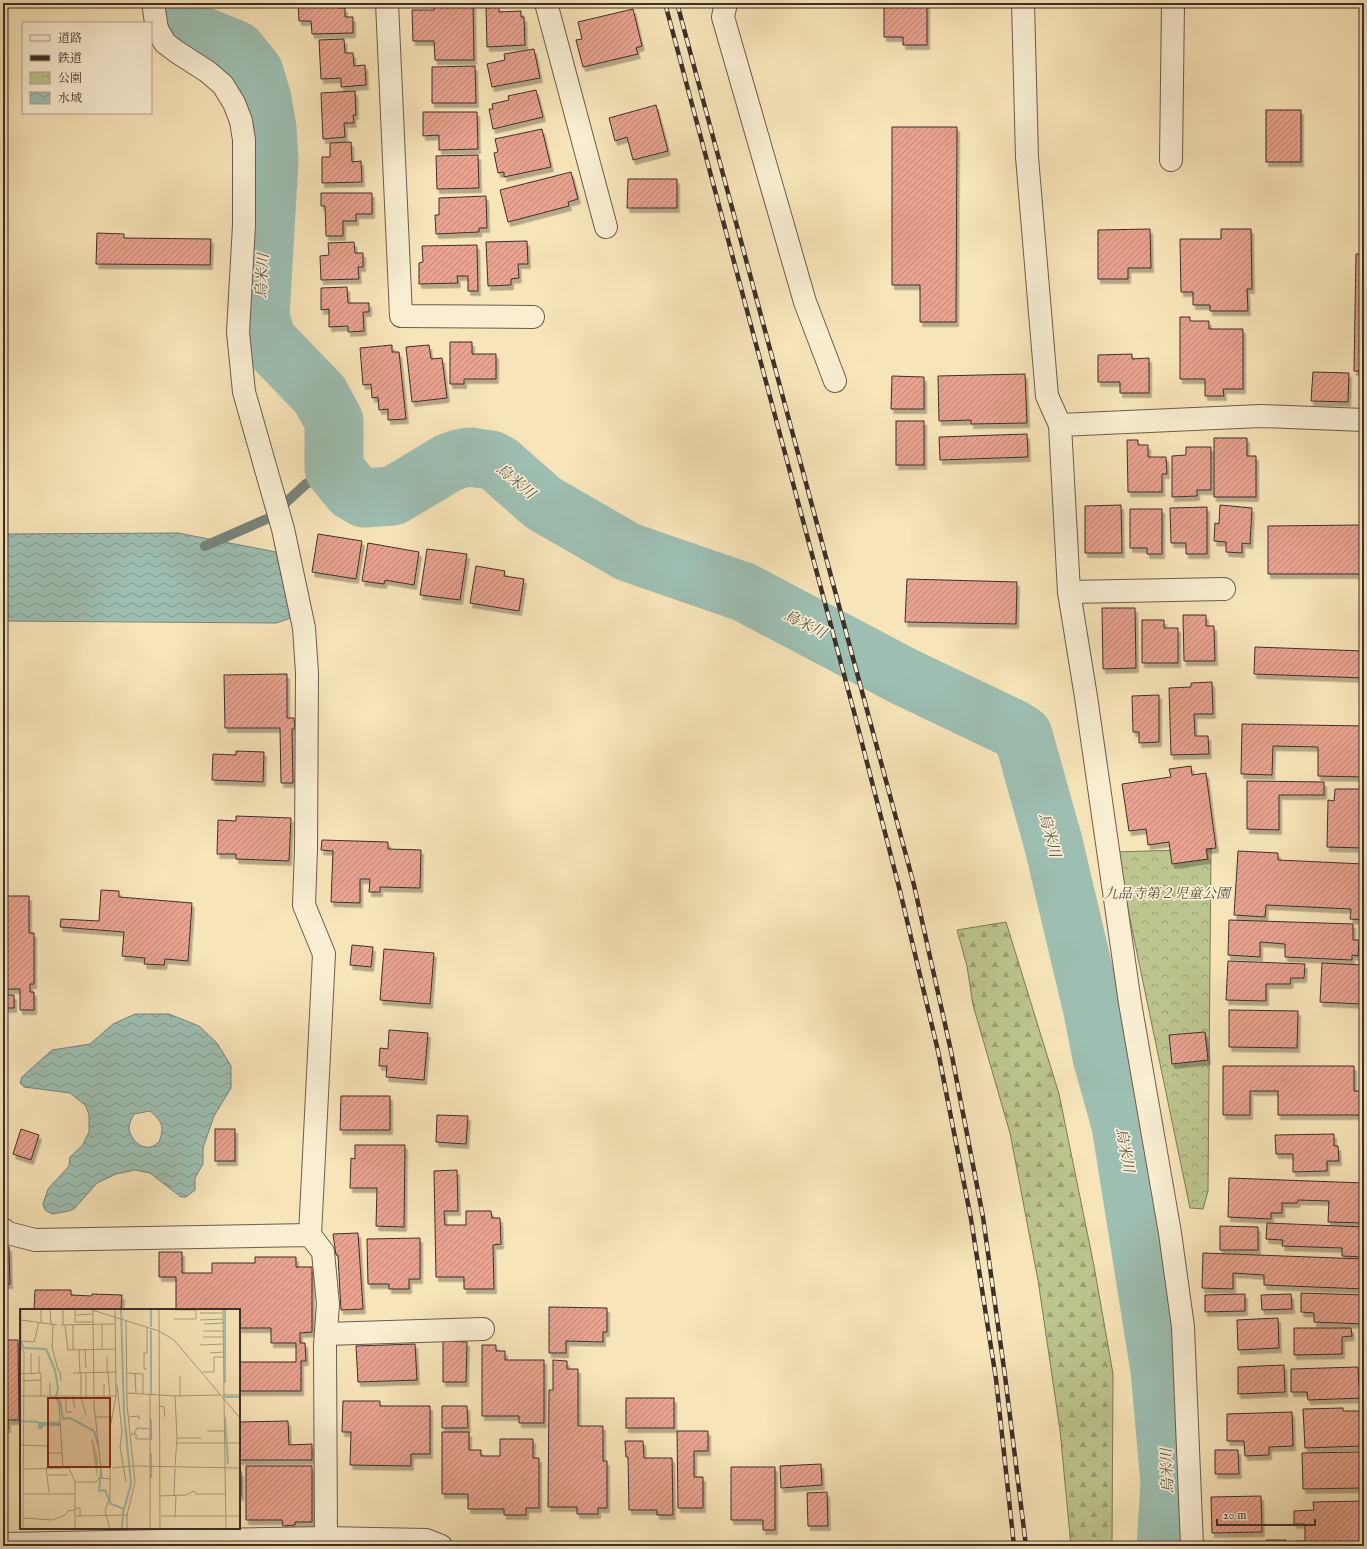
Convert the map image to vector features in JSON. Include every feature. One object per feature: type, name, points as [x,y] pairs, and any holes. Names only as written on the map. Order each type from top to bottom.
[{"type":"street","points":[[153,3],[157,29],[165,43],[208,72],[223,85],[234,103],[241,121],[244,140],[244,225],[238,332],[244,392],[283,529],[304,628],[308,673],[304,905],[324,954],[310,1235],[323,1252],[328,1304],[326,1334],[326,1538]]},
{"type":"street","points":[[387,3],[401,316],[533,317]]},
{"type":"street","points":[[546,3],[606,227]]},
{"type":"street","points":[[726,3],[724,17],[805,302],[835,381]]},
{"type":"street","points":[[1022,3],[1027,157],[1047,396],[1060,425],[1069,592],[1086,697],[1129,996],[1170,1233],[1183,1327],[1192,1546]]},
{"type":"street","points":[[1171,160],[1173,3]]},
{"type":"street","points":[[1060,425],[1261,416],[1364,420]]},
{"type":"street","points":[[1069,592],[1224,589]]},
{"type":"street","points":[[3,1229],[8,1233],[35,1240],[310,1235]]},
{"type":"street","points":[[326,1334],[483,1329]]},
{"type":"street","points":[[3,1544],[326,1538],[426,1540],[442,1546]]},
{"type":"green space","name":"九品寺第２児童公園","points":[[1211,849],[1208,1191],[1203,1209],[1190,1208],[1116,852]]},
{"type":"green space","points":[[1006,922],[1059,1094],[1094,1266],[1113,1374],[1112,1546],[1071,1546],[1060,1430],[1038,1280],[1010,1133],[973,1005],[967,966],[957,930]]},
{"type":"water","points":[[178,533],[276,552],[291,618],[276,623],[3,621],[3,534]]},
{"type":"water","points":[[135,1014],[169,1014],[199,1026],[217,1043],[231,1066],[231,1088],[214,1116],[203,1148],[203,1164],[195,1178],[195,1190],[186,1197],[181,1197],[150,1173],[135,1170],[116,1174],[97,1183],[74,1209],[52,1214],[45,1210],[43,1204],[48,1189],[69,1166],[70,1157],[82,1146],[89,1132],[89,1115],[86,1106],[70,1093],[24,1087],[20,1083],[22,1077],[52,1050],[90,1044],[113,1024]],"holes":[[[150,1111],[160,1121],[162,1128],[159,1142],[151,1147],[140,1145],[134,1140],[129,1129],[134,1114]]]},
{"type":"building","points":[[298,3],[339,3],[339,8],[345,8],[345,17],[353,17],[353,33],[312,34],[311,21],[299,21]]},
{"type":"building","points":[[434,3],[473,3],[474,60],[435,60],[434,41],[413,41],[412,10],[434,10]]},
{"type":"building","points":[[884,3],[927,3],[927,45],[903,45],[903,37],[884,37]]},
{"type":"building","points":[[499,7],[499,12],[521,11],[521,17],[524,17],[525,45],[487,47],[486,8]]},
{"type":"building","points":[[633,9],[642,46],[636,48],[638,54],[583,67],[576,40],[582,39],[578,22]]},
{"type":"building","points":[[344,39],[345,53],[353,53],[354,66],[365,65],[366,85],[341,87],[341,78],[321,79],[319,40]]},
{"type":"building","points":[[534,49],[540,78],[492,87],[487,64],[505,60],[504,54]]},
{"type":"building","points":[[475,66],[476,103],[432,103],[432,67]]},
{"type":"building","points":[[536,90],[543,117],[493,129],[489,109],[493,109],[492,104],[509,100],[508,96]]},
{"type":"building","points":[[355,91],[356,115],[353,115],[354,123],[344,123],[345,137],[323,139],[321,93]]},
{"type":"building","points":[[656,105],[668,151],[633,160],[627,137],[615,141],[609,118]]},
{"type":"building","points":[[1266,110],[1301,110],[1301,162],[1266,162]]},
{"type":"building","points":[[423,112],[477,112],[478,149],[439,150],[439,135],[423,136]]},
{"type":"building","points":[[892,127],[957,127],[956,322],[920,322],[920,285],[892,285]]},
{"type":"building","points":[[542,129],[551,167],[504,177],[504,172],[498,173],[494,153],[498,152],[495,139]]},
{"type":"building","points":[[351,142],[352,162],[361,161],[362,182],[322,183],[322,157],[330,157],[330,143]]},
{"type":"building","points":[[478,155],[479,188],[437,189],[436,156]]},
{"type":"building","points":[[571,172],[578,199],[568,202],[569,206],[508,222],[500,190]]},
{"type":"building","points":[[628,179],[677,179],[677,208],[627,208]]},
{"type":"building","points":[[321,193],[372,193],[372,214],[356,214],[356,221],[343,221],[343,236],[326,236],[325,206],[321,206]]},
{"type":"building","points":[[486,196],[487,228],[479,228],[479,232],[436,234],[435,215],[439,215],[439,198]]},
{"type":"building","points":[[1150,229],[1151,268],[1128,268],[1128,279],[1098,279],[1098,230]]},
{"type":"building","points":[[1221,229],[1251,229],[1252,289],[1247,289],[1248,311],[1210,311],[1210,305],[1193,305],[1193,292],[1181,292],[1180,239],[1221,239]]},
{"type":"building","points":[[97,233],[124,234],[124,238],[211,239],[210,265],[96,264]]},
{"type":"building","points":[[527,241],[528,264],[518,264],[519,278],[511,279],[511,285],[488,286],[486,242]]},
{"type":"building","points":[[354,242],[355,253],[363,253],[363,267],[358,267],[359,279],[321,280],[320,256],[329,255],[328,243]]},
{"type":"building","points":[[477,245],[478,291],[468,291],[468,276],[457,276],[458,283],[419,284],[419,263],[423,262],[422,246]]},
{"type":"building","points":[[1356,254],[1364,254],[1364,371],[1354,371]]},
{"type":"building","points":[[347,287],[348,303],[369,303],[369,312],[363,312],[364,331],[348,332],[348,326],[329,327],[329,309],[321,310],[321,288]]},
{"type":"building","points":[[1180,317],[1190,317],[1190,321],[1209,321],[1209,329],[1243,329],[1243,389],[1223,389],[1224,396],[1205,396],[1205,379],[1180,379]]},
{"type":"building","points":[[450,342],[472,342],[472,354],[496,354],[496,379],[464,379],[464,384],[450,384]]},
{"type":"building","points":[[392,345],[392,352],[399,352],[406,419],[388,420],[388,409],[379,410],[378,397],[372,398],[371,384],[363,385],[360,348]]},
{"type":"building","points":[[429,345],[431,359],[442,358],[447,398],[412,402],[406,347]]},
{"type":"building","points":[[1132,354],[1132,359],[1149,358],[1149,393],[1120,393],[1120,382],[1098,382],[1098,355]]},
{"type":"building","points":[[1313,372],[1349,373],[1348,402],[1311,401]]},
{"type":"building","points":[[1025,374],[1027,423],[971,424],[971,420],[939,421],[938,376]]},
{"type":"building","points":[[892,376],[924,377],[924,409],[891,409]]},
{"type":"building","points":[[896,421],[924,421],[924,465],[896,465]]},
{"type":"building","points":[[1027,434],[1028,457],[940,460],[939,437]]},
{"type":"building","points":[[1214,438],[1247,438],[1247,456],[1256,456],[1256,497],[1214,497]]},
{"type":"building","points":[[1127,440],[1138,440],[1138,445],[1148,445],[1148,457],[1166,457],[1167,474],[1162,474],[1162,492],[1128,492]]},
{"type":"building","points":[[1186,447],[1211,447],[1211,490],[1197,490],[1197,496],[1172,497],[1172,456],[1186,455]]},
{"type":"building","points":[[1121,505],[1122,553],[1085,553],[1085,506]]},
{"type":"building","points":[[1220,505],[1252,508],[1250,544],[1242,543],[1242,553],[1226,552],[1226,542],[1214,541],[1215,523],[1219,524]]},
{"type":"building","points":[[1207,507],[1207,554],[1186,554],[1186,543],[1171,543],[1170,508]]},
{"type":"building","points":[[1130,509],[1162,509],[1162,554],[1147,554],[1147,548],[1130,548]]},
{"type":"building","points":[[1361,525],[1361,555],[1364,555],[1364,574],[1268,574],[1268,526]]},
{"type":"building","points":[[318,534],[362,541],[356,579],[312,572]]},
{"type":"building","points":[[368,543],[419,552],[414,585],[385,580],[384,584],[362,581]]},
{"type":"building","points":[[427,549],[467,554],[460,600],[420,595]]},
{"type":"building","points":[[476,566],[505,571],[504,576],[524,579],[519,611],[470,603]]},
{"type":"building","points":[[907,579],[1017,582],[1016,624],[905,622]]},
{"type":"building","points":[[1102,608],[1135,608],[1136,668],[1103,669]]},
{"type":"building","points":[[1183,615],[1206,615],[1206,626],[1214,626],[1215,661],[1184,661]]},
{"type":"building","points":[[1142,620],[1164,620],[1164,628],[1178,628],[1178,663],[1142,663]]},
{"type":"building","points":[[1255,647],[1364,651],[1364,678],[1254,674]]},
{"type":"building","points":[[287,674],[287,718],[294,718],[295,729],[292,729],[293,783],[281,783],[280,728],[225,728],[224,675]]},
{"type":"building","points":[[1212,682],[1213,714],[1194,714],[1195,736],[1208,736],[1209,754],[1171,755],[1169,688],[1191,687],[1191,683]]},
{"type":"building","points":[[1159,695],[1159,742],[1139,743],[1139,732],[1133,732],[1132,696]]},
{"type":"building","points":[[1242,724],[1364,726],[1364,777],[1318,776],[1318,747],[1273,746],[1272,775],[1241,774]]},
{"type":"building","points":[[236,751],[264,752],[263,782],[212,780],[213,754],[236,755]]},
{"type":"building","points":[[1191,766],[1192,775],[1206,773],[1216,848],[1206,849],[1208,859],[1172,864],[1169,842],[1148,845],[1146,829],[1129,831],[1122,784],[1171,777],[1169,769]]},
{"type":"building","points":[[1247,781],[1324,782],[1324,795],[1279,795],[1279,830],[1247,829]]},
{"type":"building","points":[[1335,789],[1364,789],[1364,848],[1327,847],[1328,800],[1334,801]]},
{"type":"building","points":[[236,816],[291,818],[289,861],[236,859],[236,854],[217,854],[218,820],[236,821]]},
{"type":"building","points":[[322,840],[388,842],[388,849],[421,850],[420,888],[380,887],[380,892],[369,892],[370,879],[360,879],[360,903],[331,902],[333,851],[321,850]]},
{"type":"building","points":[[1238,851],[1278,853],[1278,860],[1364,864],[1364,920],[1350,919],[1351,909],[1266,905],[1265,917],[1234,915]]},
{"type":"building","points":[[101,890],[119,891],[119,897],[192,903],[188,961],[165,959],[164,965],[144,964],[145,958],[122,956],[124,932],[60,927],[61,919],[99,921]]},
{"type":"building","points":[[3,896],[29,896],[29,933],[34,933],[34,984],[30,984],[30,992],[34,992],[34,1010],[20,1010],[20,989],[7,989],[7,995],[14,995],[14,1008],[3,1008]]},
{"type":"building","points":[[1229,920],[1353,924],[1353,940],[1359,940],[1358,956],[1352,955],[1352,960],[1285,957],[1285,944],[1260,942],[1260,957],[1228,955]]},
{"type":"building","points":[[352,945],[373,947],[371,967],[350,965]]},
{"type":"building","points":[[384,949],[434,953],[430,1004],[380,1000]]},
{"type":"building","points":[[1228,961],[1305,964],[1304,978],[1291,978],[1290,984],[1266,984],[1266,1001],[1226,1000]]},
{"type":"building","points":[[1322,963],[1363,965],[1361,1004],[1320,1002]]},
{"type":"building","points":[[1229,1010],[1298,1011],[1297,1048],[1229,1047]]},
{"type":"building","points":[[389,1030],[428,1033],[424,1080],[386,1077],[387,1066],[379,1066],[380,1048],[388,1049]]},
{"type":"building","points":[[1205,1032],[1208,1060],[1172,1064],[1169,1035]]},
{"type":"building","points":[[1223,1066],[1354,1066],[1354,1091],[1364,1091],[1364,1115],[1278,1115],[1278,1091],[1250,1091],[1250,1115],[1223,1115]]},
{"type":"building","points":[[341,1096],[390,1096],[390,1130],[340,1130]]},
{"type":"building","points":[[437,1115],[468,1116],[466,1144],[436,1142]]},
{"type":"building","points":[[21,1129],[39,1135],[31,1160],[13,1154]]},
{"type":"building","points":[[215,1129],[235,1129],[235,1161],[215,1161]]},
{"type":"building","points":[[1334,1134],[1334,1146],[1338,1146],[1339,1161],[1327,1161],[1327,1171],[1293,1172],[1293,1154],[1276,1154],[1275,1135]]},
{"type":"building","points":[[355,1145],[405,1145],[404,1227],[376,1226],[377,1188],[350,1188],[351,1158],[355,1159]]},
{"type":"building","points":[[457,1170],[458,1211],[444,1211],[445,1225],[466,1225],[466,1211],[491,1211],[492,1218],[500,1218],[501,1244],[493,1245],[494,1289],[464,1289],[464,1277],[436,1277],[434,1171]]},
{"type":"building","points":[[1229,1178],[1364,1183],[1364,1223],[1328,1222],[1329,1201],[1298,1200],[1297,1203],[1282,1203],[1282,1213],[1271,1213],[1271,1219],[1228,1217]]},
{"type":"building","points":[[1267,1223],[1364,1227],[1364,1257],[1342,1256],[1342,1248],[1282,1246],[1283,1240],[1266,1239]]},
{"type":"building","points":[[1220,1226],[1258,1227],[1258,1250],[1220,1250]]},
{"type":"building","points":[[358,1233],[363,1309],[341,1310],[338,1255],[336,1255],[333,1234]]},
{"type":"building","points":[[420,1238],[420,1279],[409,1279],[409,1289],[389,1289],[389,1284],[368,1284],[367,1239]]},
{"type":"building","points":[[3,1247],[9,1247],[10,1284],[3,1284]]},
{"type":"building","points":[[159,1252],[182,1252],[182,1273],[212,1273],[212,1263],[255,1263],[255,1257],[296,1257],[296,1267],[312,1267],[312,1332],[300,1333],[300,1343],[305,1343],[306,1361],[301,1361],[301,1391],[240,1391],[240,1362],[296,1362],[296,1343],[271,1343],[271,1328],[240,1328],[240,1309],[176,1309],[176,1277],[159,1277]]},
{"type":"building","points":[[1203,1253],[1364,1259],[1364,1289],[1264,1285],[1264,1275],[1233,1273],[1233,1289],[1202,1288]]},
{"type":"building","points":[[35,1290],[71,1290],[71,1295],[122,1295],[121,1309],[34,1309]]},
{"type":"building","points":[[1301,1293],[1364,1295],[1364,1324],[1314,1322],[1314,1313],[1301,1312]]},
{"type":"building","points":[[1245,1294],[1245,1311],[1205,1312],[1205,1295]]},
{"type":"building","points":[[1291,1294],[1292,1309],[1262,1310],[1261,1295]]},
{"type":"building","points":[[549,1307],[607,1308],[607,1332],[603,1332],[603,1342],[566,1341],[566,1353],[549,1353]]},
{"type":"building","points":[[1278,1318],[1279,1348],[1238,1350],[1237,1320]]},
{"type":"building","points":[[1294,1328],[1351,1328],[1352,1336],[1342,1337],[1342,1354],[1294,1355]]},
{"type":"building","points":[[4,1340],[18,1340],[19,1420],[8,1420],[8,1428],[3,1428]]},
{"type":"building","points":[[443,1341],[467,1342],[466,1382],[443,1382]]},
{"type":"building","points":[[415,1344],[417,1380],[358,1382],[356,1346]]},
{"type":"building","points":[[482,1345],[496,1345],[496,1351],[505,1351],[505,1360],[544,1360],[544,1423],[519,1423],[519,1416],[482,1416]]},
{"type":"building","points":[[553,1360],[567,1361],[567,1369],[578,1369],[578,1426],[603,1426],[603,1461],[607,1461],[607,1508],[598,1508],[598,1514],[577,1514],[577,1507],[548,1507],[549,1390],[553,1390]]},
{"type":"building","points":[[1284,1365],[1285,1392],[1238,1394],[1238,1367]]},
{"type":"building","points":[[1358,1367],[1359,1386],[1364,1386],[1364,1398],[1308,1400],[1307,1392],[1291,1392],[1291,1369]]},
{"type":"building","points":[[626,1398],[674,1398],[674,1428],[626,1428]]},
{"type":"building","points":[[343,1401],[380,1401],[380,1406],[430,1406],[430,1454],[411,1454],[411,1466],[350,1465],[351,1432],[342,1432]]},
{"type":"building","points":[[442,1406],[467,1406],[468,1428],[442,1428]]},
{"type":"building","points":[[1343,1408],[1343,1411],[1359,1411],[1361,1446],[1305,1448],[1303,1409]]},
{"type":"building","points":[[1292,1412],[1293,1446],[1269,1447],[1269,1455],[1245,1456],[1244,1441],[1227,1441],[1227,1414]]},
{"type":"building","points":[[288,1421],[289,1445],[312,1444],[312,1460],[240,1460],[240,1422]]},
{"type":"building","points":[[677,1431],[708,1431],[708,1451],[694,1451],[694,1477],[703,1477],[703,1508],[678,1508]]},
{"type":"building","points":[[442,1432],[469,1432],[469,1450],[481,1450],[481,1456],[500,1456],[500,1439],[533,1439],[533,1458],[539,1458],[539,1508],[526,1508],[526,1515],[504,1515],[504,1509],[468,1509],[468,1494],[442,1494]]},
{"type":"building","points":[[625,1441],[643,1441],[644,1458],[672,1458],[673,1515],[657,1515],[657,1510],[629,1510],[628,1457],[626,1457]]},
{"type":"building","points":[[1215,1450],[1238,1450],[1239,1474],[1215,1474]]},
{"type":"building","points":[[1364,1452],[1364,1488],[1303,1489],[1302,1453]]},
{"type":"building","points":[[821,1464],[822,1485],[781,1488],[780,1466]]},
{"type":"building","points":[[246,1466],[312,1466],[312,1522],[295,1522],[295,1525],[283,1526],[282,1520],[246,1520]]},
{"type":"building","points":[[731,1467],[775,1467],[775,1530],[763,1530],[763,1520],[731,1520]]},
{"type":"building","points":[[240,1472],[241,1472],[240,1496]]},
{"type":"building","points":[[827,1492],[828,1526],[808,1526],[807,1493]]},
{"type":"building","points":[[1261,1496],[1262,1532],[1212,1533],[1211,1497]]},
{"type":"building","points":[[1364,1501],[1364,1541],[1316,1543],[1316,1546],[1296,1546],[1296,1541],[1305,1541],[1305,1524],[1294,1524],[1294,1511],[1314,1510],[1313,1502]]},
{"type":"building","points":[[1266,1540],[1286,1540],[1286,1546],[1267,1546]]},
{"type":"building","points":[[576,1545],[576,1546],[490,1546]]},
{"type":"waterway","name":"烏米川","points":[[178,3],[190,31],[236,50],[254,72],[262,99],[267,128],[269,160],[260,317],[267,340],[320,395],[334,421],[334,469],[352,491],[364,498],[393,496],[448,463],[469,457],[491,460],[500,465],[543,503],[628,552],[744,592],[903,676],[1014,729],[1023,735],[1053,842],[1093,1011],[1102,1057],[1121,1125],[1160,1370],[1170,1483],[1166,1546]]},
{"type":"waterway","points":[[205,546],[269,518],[306,484],[334,469]]},
{"type":"railway","points":[[665,3],[854,712],[900,891],[938,1051],[971,1219],[996,1379],[1014,1546]]},
{"type":"railway","points":[[677,3],[914,885],[951,1051],[983,1217],[1005,1376],[1026,1546]]}]
